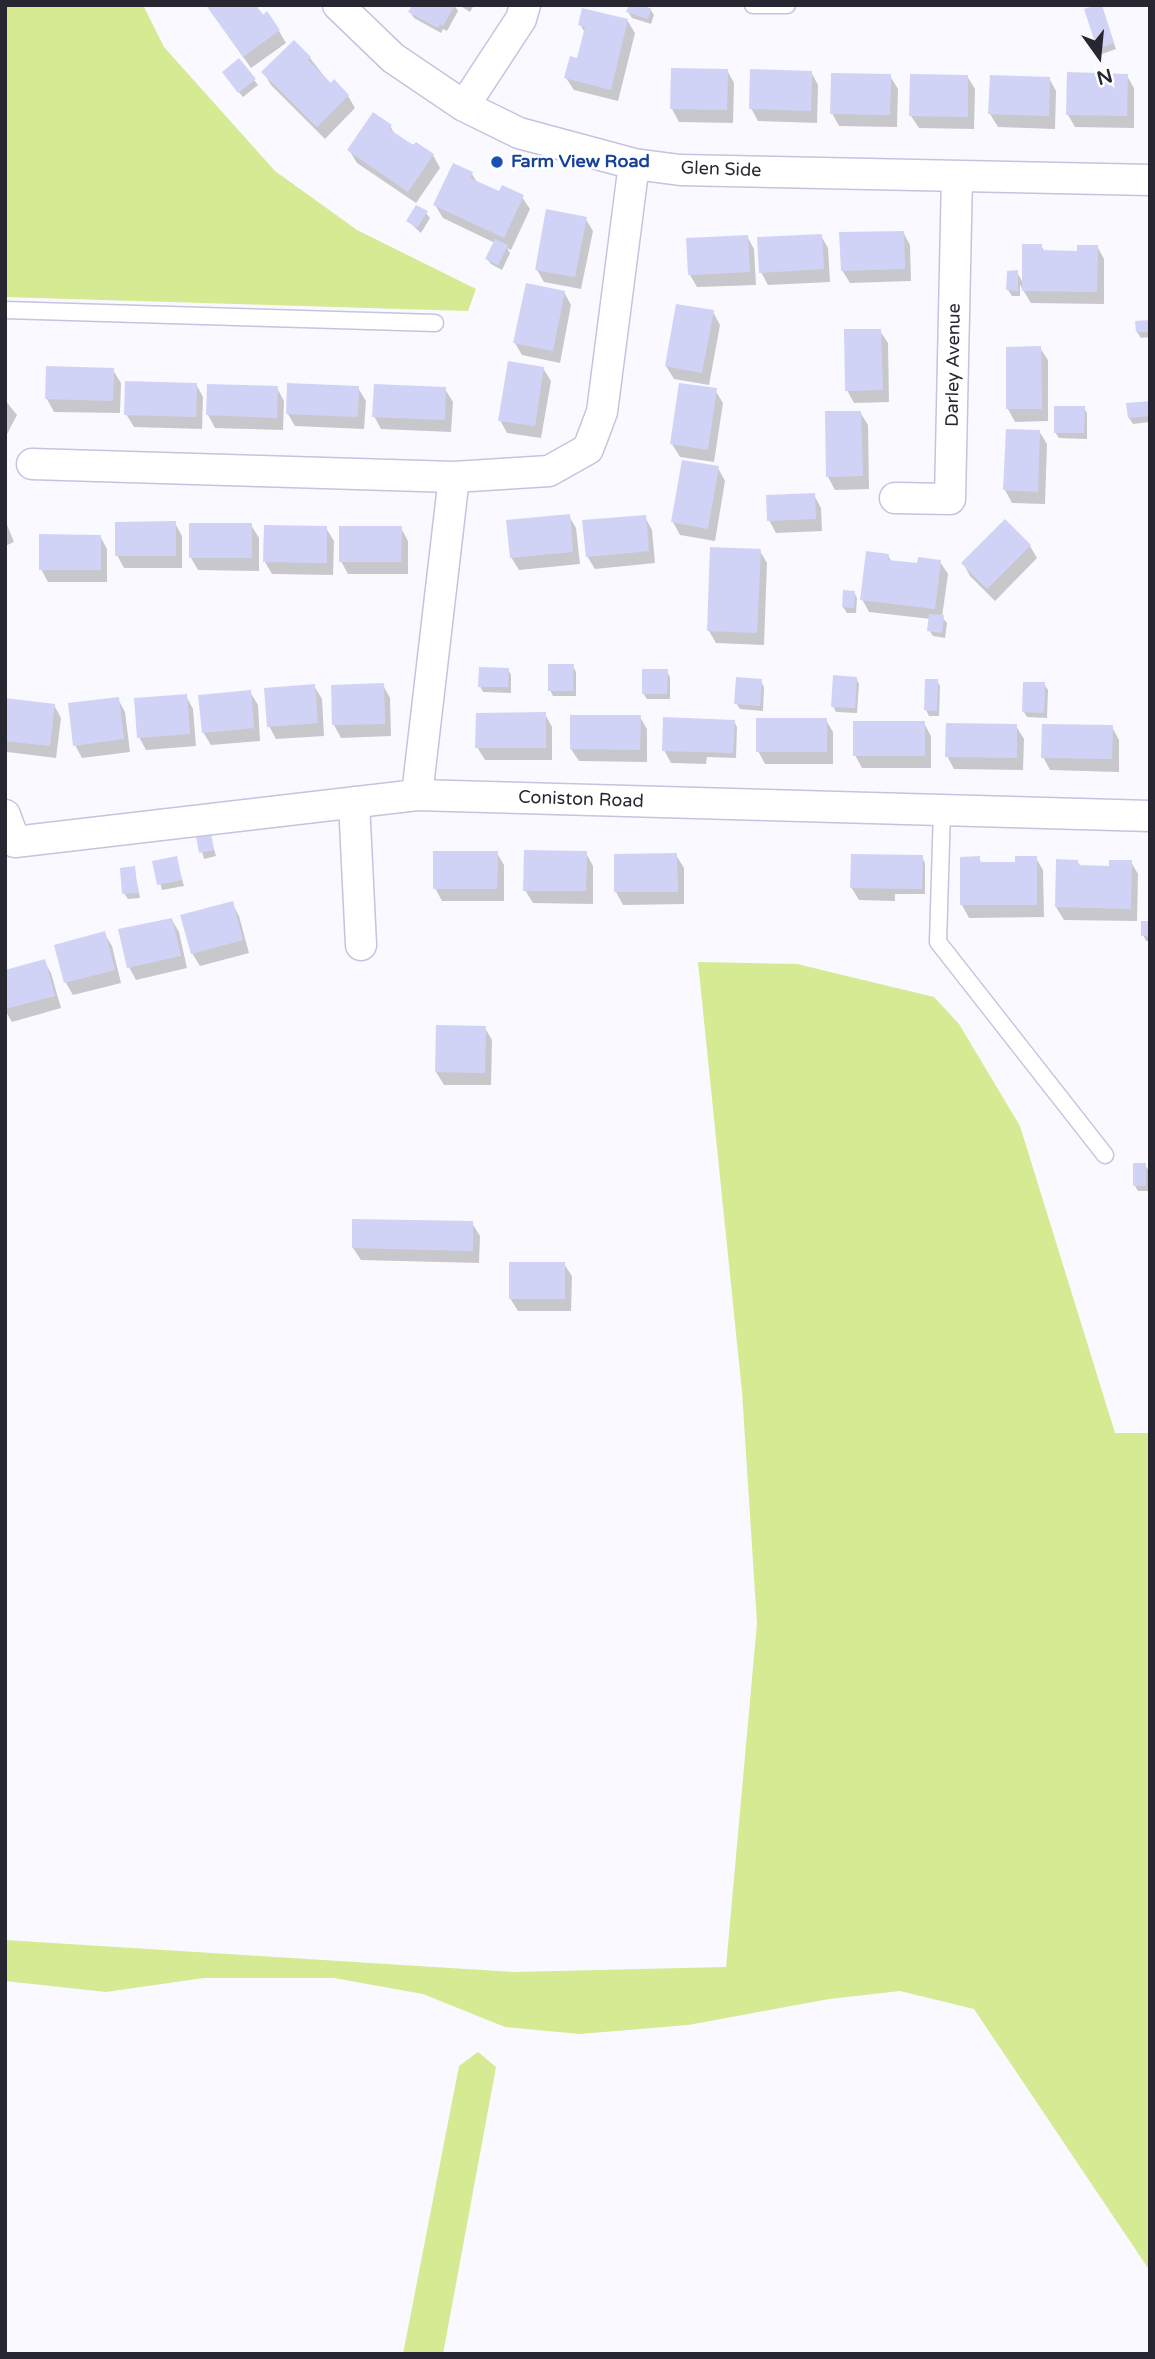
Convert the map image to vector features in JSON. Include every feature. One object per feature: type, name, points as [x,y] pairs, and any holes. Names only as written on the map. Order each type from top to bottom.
[{"type":"street","name":"Glen Side","points":[[338,5],[393,58],[464,106],[519,133],[634,164],[680,170],[1150,180]]},
{"type":"street","points":[[464,106],[521,19],[524,5]]},
{"type":"street","points":[[32,464],[454,477],[549,471],[588,449],[604,399],[634,164]]},
{"type":"street","name":"Darley Avenue","points":[[895,498],[950,499],[957,176]]},
{"type":"street","points":[[416,795],[454,477]]},
{"type":"street","name":"Coniston Road","points":[[8,837],[416,795],[1150,816]]},
{"type":"street","points":[[355,802],[361,945]]},
{"type":"lane","points":[[753,5],[787,5]]},
{"type":"lane","points":[[5,310],[435,323]]},
{"type":"lane","points":[[942,810],[939,942],[1105,1155]]},
{"type":"green space","points":[[5,5],[143,5],[164,47],[275,171],[357,230],[476,289],[468,311],[5,297]]},
{"type":"green space","points":[[698,962],[797,964],[934,997],[959,1024],[1020,1126],[1115,1433],[1150,1433],[1150,2271],[974,2009],[900,1991],[829,1999],[688,2025],[580,2034],[505,2027],[423,1994],[334,1978],[204,1978],[106,1992],[5,1981],[5,1940],[514,1972],[726,1967],[757,1623],[742,1392]]},
{"type":"green space","points":[[478,2052],[496,2067],[443,2354],[403,2354],[459,2066]]},
{"type":"building","points":[[206,5],[256,5],[263,15],[267,11],[280,30],[243,57]]},
{"type":"building","points":[[412,5],[455,5],[443,26],[440,24],[438,28],[408,12]]},
{"type":"building","points":[[629,5],[651,8],[648,19],[626,12]]},
{"type":"building","points":[[1102,5],[1114,43],[1097,49],[1084,9]]},
{"type":"building","points":[[582,8],[628,19],[611,90],[564,78],[570,56],[577,58],[585,27],[578,25]]},
{"type":"building","points":[[294,40],[311,57],[308,60],[331,83],[334,79],[349,95],[317,127],[261,72]]},
{"type":"building","points":[[239,58],[256,79],[238,93],[222,72]]},
{"type":"building","points":[[671,68],[728,69],[727,110],[670,109]]},
{"type":"building","points":[[750,69],[812,71],[811,111],[749,109]]},
{"type":"building","points":[[1067,72],[1128,74],[1127,116],[1066,115]]},
{"type":"building","points":[[831,73],[891,74],[890,115],[830,114]]},
{"type":"building","points":[[910,74],[968,75],[968,117],[909,116]]},
{"type":"building","points":[[990,75],[1050,77],[1049,116],[988,114]]},
{"type":"building","points":[[373,112],[392,125],[389,129],[413,145],[416,142],[434,154],[408,192],[347,150]]},
{"type":"building","points":[[453,163],[473,172],[470,178],[499,191],[502,185],[524,195],[504,238],[433,205]]},
{"type":"building","points":[[416,205],[428,211],[417,228],[406,221]]},
{"type":"building","points":[[546,209],[587,217],[575,277],[535,270]]},
{"type":"building","points":[[904,231],[905,269],[841,271],[839,232]]},
{"type":"building","points":[[822,234],[824,269],[759,273],[757,237]]},
{"type":"building","points":[[748,235],[750,272],[688,275],[686,238]]},
{"type":"building","points":[[495,239],[508,245],[498,265],[485,259]]},
{"type":"building","points":[[1022,244],[1042,244],[1042,250],[1077,251],[1077,245],[1098,245],[1097,292],[1022,291]]},
{"type":"building","points":[[1018,270],[1018,291],[1006,290],[1007,271]]},
{"type":"building","points":[[526,283],[565,291],[553,351],[513,343]]},
{"type":"building","points":[[676,304],[714,310],[702,373],[665,366]]},
{"type":"building","points":[[1150,320],[1150,332],[1136,332],[1135,321]]},
{"type":"building","points":[[844,329],[881,329],[883,390],[845,391]]},
{"type":"building","points":[[1041,346],[1042,409],[1006,409],[1006,347]]},
{"type":"building","points":[[508,361],[544,367],[535,426],[498,421]]},
{"type":"building","points":[[46,366],[114,368],[113,401],[45,399]]},
{"type":"building","points":[[125,381],[197,383],[196,417],[124,415]]},
{"type":"building","points":[[287,383],[359,386],[358,417],[286,414]]},
{"type":"building","points":[[679,383],[717,388],[708,450],[670,444]]},
{"type":"building","points":[[207,384],[278,386],[277,418],[206,415]]},
{"type":"building","points":[[374,384],[446,387],[445,420],[372,417]]},
{"type":"building","points":[[1150,401],[1150,416],[1128,418],[1126,403]]},
{"type":"building","points":[[1054,406],[1085,406],[1084,433],[1054,433]]},
{"type":"building","points":[[825,411],[861,411],[863,476],[826,477]]},
{"type":"building","points":[[1006,429],[1040,430],[1038,492],[1003,490]]},
{"type":"building","points":[[682,460],[719,466],[708,529],[671,522]]},
{"type":"building","points":[[815,493],[816,519],[767,521],[766,495]]},
{"type":"building","points":[[570,514],[573,552],[510,558],[506,520]]},
{"type":"building","points":[[646,515],[649,551],[586,557],[582,520]]},
{"type":"building","points":[[1005,519],[1031,545],[987,589],[961,563]]},
{"type":"building","points":[[176,521],[176,556],[115,556],[115,522]]},
{"type":"building","points":[[189,523],[252,523],[252,558],[189,558]]},
{"type":"building","points":[[264,525],[327,526],[327,563],[263,562]]},
{"type":"building","points":[[339,526],[402,526],[401,562],[339,562]]},
{"type":"building","points":[[39,534],[101,535],[101,570],[39,570]]},
{"type":"building","points":[[710,547],[761,549],[757,633],[707,631]]},
{"type":"building","points":[[866,551],[889,554],[888,560],[917,563],[918,557],[941,560],[935,609],[860,600]]},
{"type":"building","points":[[843,590],[855,591],[854,608],[842,607]]},
{"type":"building","points":[[929,614],[944,615],[942,633],[927,631]]},
{"type":"building","points":[[548,664],[574,664],[573,691],[548,691]]},
{"type":"building","points":[[479,667],[509,668],[508,687],[478,687]]},
{"type":"building","points":[[642,669],[668,669],[667,694],[642,694]]},
{"type":"building","points":[[833,675],[857,677],[855,708],[831,707]]},
{"type":"building","points":[[736,677],[762,679],[760,706],[734,704]]},
{"type":"building","points":[[925,679],[938,679],[937,711],[924,710]]},
{"type":"building","points":[[1023,682],[1045,682],[1044,713],[1022,712]]},
{"type":"building","points":[[384,683],[385,724],[332,725],[331,685]]},
{"type":"building","points":[[315,684],[318,723],[267,727],[264,688]]},
{"type":"building","points":[[251,690],[254,728],[202,733],[198,695]]},
{"type":"building","points":[[187,694],[190,734],[137,738],[134,698]]},
{"type":"building","points":[[119,697],[124,739],[73,746],[68,703]]},
{"type":"building","points":[[5,698],[55,704],[50,746],[5,741]]},
{"type":"building","points":[[546,712],[546,748],[475,748],[476,713]]},
{"type":"building","points":[[570,715],[641,715],[640,750],[570,749]]},
{"type":"building","points":[[663,717],[735,720],[733,753],[662,751]]},
{"type":"building","points":[[756,718],[827,718],[827,752],[756,752]]},
{"type":"building","points":[[853,721],[925,721],[925,756],[853,756]]},
{"type":"building","points":[[946,723],[1017,724],[1017,758],[945,757]]},
{"type":"building","points":[[1042,724],[1113,725],[1112,759],[1041,758]]},
{"type":"building","points":[[211,833],[214,850],[199,853],[196,836]]},
{"type":"building","points":[[524,850],[587,851],[586,891],[523,891]]},
{"type":"building","points":[[433,851],[498,851],[497,889],[433,889]]},
{"type":"building","points":[[677,853],[678,892],[614,892],[614,854]]},
{"type":"building","points":[[851,854],[923,855],[922,889],[850,888]]},
{"type":"building","points":[[177,856],[182,880],[157,885],[152,861]]},
{"type":"building","points":[[980,856],[980,862],[1015,862],[1015,856],[1037,856],[1037,905],[960,905],[960,857]]},
{"type":"building","points":[[1056,859],[1078,860],[1078,865],[1109,866],[1109,860],[1132,860],[1131,909],[1055,907]]},
{"type":"building","points":[[135,866],[138,893],[122,894],[120,868]]},
{"type":"building","points":[[233,901],[243,940],[191,954],[180,915]]},
{"type":"building","points":[[172,918],[181,956],[127,968],[118,929]]},
{"type":"building","points":[[1141,921],[1150,921],[1150,936],[1141,936]]},
{"type":"building","points":[[105,931],[115,970],[64,983],[54,945]]},
{"type":"building","points":[[45,959],[55,996],[5,1009],[5,970]]},
{"type":"building","points":[[436,1025],[486,1026],[485,1073],[435,1072]]},
{"type":"building","points":[[1133,1163],[1146,1163],[1146,1186],[1133,1186]]},
{"type":"building","points":[[352,1219],[473,1221],[473,1251],[352,1248]]},
{"type":"building","points":[[509,1262],[565,1262],[565,1299],[509,1299]]},
{"type":"place","name":"Farm View Road","points":[[497,162]]}]
